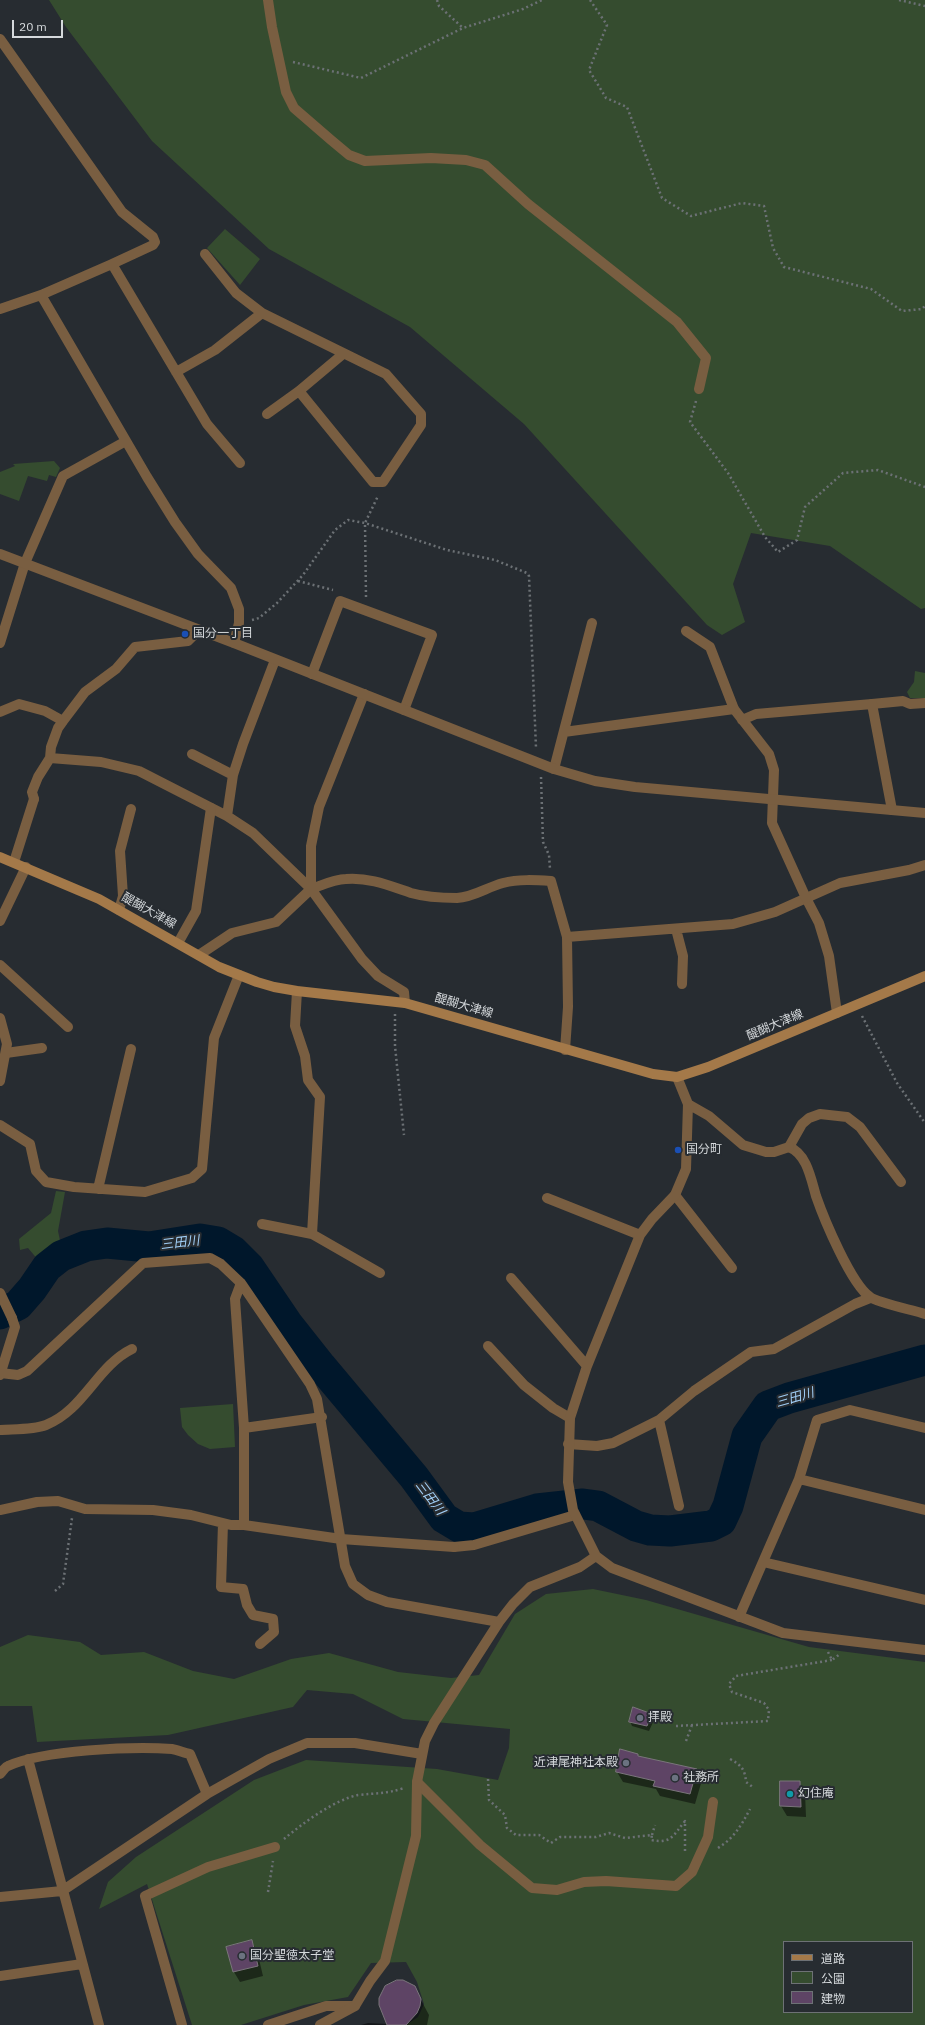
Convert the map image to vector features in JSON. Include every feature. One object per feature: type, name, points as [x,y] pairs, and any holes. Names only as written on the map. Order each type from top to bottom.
[{"type":"main road","name":"醍醐大津線","points":[[0,857],[26,867],[119,910],[178,942],[219,967],[274,987],[297,991],[400,1002],[434,1010],[565,1050],[653,1074],[677,1077],[708,1067],[925,976]]},
{"type":"street","points":[[268,0],[278,58],[286,92],[294,108],[348,155],[365,161],[431,158],[466,160],[486,164],[528,204],[677,322],[706,358],[699,389]]},
{"type":"street","points":[[0,39],[122,212],[153,237],[155,242],[153,246],[41,295],[0,309]]},
{"type":"street","points":[[205,254],[236,293],[262,313],[386,374],[420,414],[420,425],[383,482],[372,482],[298,391]]},
{"type":"street","points":[[112,264],[207,424],[240,463]]},
{"type":"street","points":[[41,295],[175,522],[198,554],[231,588],[239,609],[239,622],[234,643]]},
{"type":"street","points":[[176,372],[216,350],[262,313]]},
{"type":"street","points":[[267,414],[343,354]]},
{"type":"street","points":[[0,643],[25,563],[63,476],[126,441]]},
{"type":"street","points":[[0,554],[234,643],[554,769],[595,781],[635,787],[773,798],[925,813]]},
{"type":"street","points":[[312,674],[340,601],[432,635],[404,710]]},
{"type":"street","points":[[554,769],[592,623]]},
{"type":"street","points":[[14,862],[34,799],[32,792],[38,777],[50,758],[53,741],[63,721],[85,692],[116,669],[135,647],[188,641],[199,630]]},
{"type":"street","points":[[686,631],[710,647],[734,709],[769,754],[774,770],[772,823],[819,923],[829,956],[837,1013]]},
{"type":"street","points":[[226,816],[234,775],[243,744],[275,660]]},
{"type":"street","points":[[311,889],[311,846],[319,807],[364,694]]},
{"type":"street","points":[[742,720],[756,714],[903,701],[910,704],[925,703]]},
{"type":"street","points":[[0,712],[19,704],[45,712],[63,721]]},
{"type":"street","points":[[872,704],[892,810]]},
{"type":"street","points":[[564,732],[734,709]]},
{"type":"street","points":[[192,754],[234,775]]},
{"type":"street","points":[[50,758],[101,762],[139,772],[226,816],[253,833],[311,889],[362,959],[378,976],[404,992],[400,1002]]},
{"type":"street","points":[[178,942],[196,911],[211,808]]},
{"type":"street","points":[[119,910],[123,896],[120,851],[131,809]]},
{"type":"street","points":[[567,937],[733,924],[775,912],[840,883],[909,870],[925,865]]},
{"type":"street","points":[[0,922],[26,867]]},
{"type":"street","points":[[199,955],[232,933],[276,922],[311,889],[346,879],[359,879],[391,885],[424,896],[457,898],[474,895],[502,883],[523,880],[551,881],[567,937],[568,1007],[565,1050]]},
{"type":"street","points":[[676,929],[683,956],[682,984]]},
{"type":"street","points":[[0,965],[68,1027]]},
{"type":"street","points":[[0,1125],[30,1144],[36,1171],[46,1182],[98,1189],[144,1192],[192,1178],[202,1169],[214,1038],[239,975]]},
{"type":"street","points":[[297,991],[295,1026],[306,1056],[308,1080],[320,1097],[312,1234]]},
{"type":"street","points":[[0,1018],[7,1044],[0,1081]]},
{"type":"street","points":[[6,1053],[42,1048]]},
{"type":"street","points":[[98,1189],[131,1049]]},
{"type":"street","points":[[677,1077],[688,1104],[686,1169],[675,1195],[652,1219],[640,1235],[588,1366],[570,1418],[568,1444],[570,1495],[574,1513],[596,1556],[612,1568],[783,1633],[925,1650]]},
{"type":"street","points":[[688,1104],[709,1116],[742,1145],[766,1152],[774,1152],[789,1147],[802,1124],[809,1118],[820,1114],[847,1117],[860,1127],[901,1182]]},
{"type":"street","points":[[789,1147],[800,1155],[808,1170],[816,1196],[848,1268],[858,1286],[870,1298],[925,1314]]},
{"type":"street","points":[[675,1195],[732,1268]]},
{"type":"street","points":[[547,1198],[640,1235]]},
{"type":"street","points":[[262,1224],[312,1234],[380,1273]]},
{"type":"street","points":[[0,1293],[15,1327],[0,1374],[18,1375],[27,1371],[143,1263],[210,1258],[221,1264],[241,1283],[310,1384],[318,1399],[345,1566],[353,1584],[368,1596],[387,1602],[499,1622]]},
{"type":"street","points":[[510,1278],[588,1366]]},
{"type":"street","points":[[241,1283],[235,1300],[244,1428],[244,1525]]},
{"type":"street","points":[[568,1444],[596,1446],[613,1443],[659,1420],[694,1392],[751,1352],[774,1349],[855,1304],[870,1298]]},
{"type":"street","points":[[488,1346],[524,1385],[553,1408],[570,1418]]},
{"type":"street","points":[[0,1430],[44,1426],[63,1417],[89,1391],[119,1355],[132,1349]]},
{"type":"street","points":[[739,1617],[799,1479],[817,1420],[850,1410],[925,1428]]},
{"type":"street","points":[[244,1428],[322,1417]]},
{"type":"street","points":[[659,1420],[679,1506]]},
{"type":"street","points":[[799,1479],[925,1510]]},
{"type":"street","points":[[0,1510],[37,1502],[58,1501],[85,1509],[153,1510],[191,1515],[223,1523],[341,1539],[454,1547],[474,1545],[574,1513]]},
{"type":"street","points":[[223,1523],[221,1587],[243,1589],[246,1605],[253,1615],[273,1619],[274,1632],[260,1644]]},
{"type":"street","points":[[320,2025],[355,2006],[384,1961],[416,1836],[417,1782],[425,1741],[434,1723],[499,1622],[530,1588],[580,1567],[596,1556]]},
{"type":"street","points":[[763,1562],[925,1600]]},
{"type":"street","points":[[0,1897],[62,1890],[206,1794],[268,1759],[307,1743],[355,1743],[422,1754]]},
{"type":"street","points":[[0,1774],[7,1766],[28,1759],[55,1754],[118,1749],[173,1749],[190,1754],[206,1794]]},
{"type":"street","points":[[28,1759],[99,2025]]},
{"type":"street","points":[[417,1782],[480,1845],[532,1888],[557,1890],[584,1882],[606,1881],[676,1886],[692,1872],[708,1837],[713,1802]]},
{"type":"street","points":[[182,2025],[145,1896],[208,1867],[275,1847]]},
{"type":"street","points":[[0,1976],[82,1964]]},
{"type":"street","points":[[268,2025],[326,2006],[355,2006]]},
{"type":"path","points":[[437,0],[439,6],[463,28]]},
{"type":"path","points":[[278,58],[361,78],[463,28],[523,9],[542,0]]},
{"type":"path","points":[[590,0],[607,24],[589,70],[606,98],[627,107],[662,198],[691,216],[742,203],[764,206],[773,248],[784,267],[871,288],[902,311],[922,309],[925,306]]},
{"type":"path","points":[[899,0],[925,6]]},
{"type":"path","points":[[699,389],[690,422],[728,473],[765,537],[778,552],[797,540],[805,507],[843,473],[878,470],[925,487]]},
{"type":"path","points":[[363,609],[366,598],[365,523],[378,498],[378,482]]},
{"type":"path","points":[[239,622],[259,618],[277,603],[297,580],[335,530],[348,520],[365,523],[447,550],[494,560],[527,573],[529,576],[543,842],[549,855],[551,881]]},
{"type":"path","points":[[297,580],[338,591],[340,601]]},
{"type":"path","points":[[400,1002],[395,1046],[404,1135]]},
{"type":"path","points":[[856,1005],[896,1083],[925,1123]]},
{"type":"path","points":[[55,1590],[63,1584],[74,1506]]},
{"type":"path","points":[[676,1726],[768,1721],[769,1710],[764,1703],[732,1692],[729,1684],[736,1676],[832,1660]]},
{"type":"path","points":[[686,1741],[692,1725]]},
{"type":"path","points":[[730,1759],[742,1765],[746,1782],[754,1788]]},
{"type":"path","points":[[488,1779],[489,1800],[505,1815],[507,1828],[516,1835],[539,1835],[551,1843],[560,1837],[596,1837],[609,1833],[625,1838],[652,1834]]},
{"type":"path","points":[[268,1892],[275,1847],[301,1824],[329,1807],[357,1796],[389,1793],[417,1782]]},
{"type":"path","points":[[700,1855],[707,1855],[730,1840],[742,1826],[750,1809]]},
{"type":"path","points":[[655,1824],[651,1840],[663,1842],[672,1838],[685,1821],[686,1859],[692,1872]]},
{"type":"green space","points":[[49,0],[925,0],[925,608],[921,609],[830,546],[751,533],[733,584],[745,622],[722,635],[707,625],[524,424],[410,327],[269,249],[152,141],[66,27]]},
{"type":"green space","points":[[225,229],[260,259],[240,285],[207,248]]},
{"type":"green space","points":[[54,461],[60,468],[56,477],[49,475],[47,481],[28,476],[19,501],[0,494],[0,472],[15,466],[13,464]]},
{"type":"green space","points":[[915,671],[925,673],[925,698],[910,698],[907,692],[914,682]]},
{"type":"green space","points":[[56,1191],[65,1192],[58,1231],[62,1250],[39,1261],[28,1248],[20,1250],[19,1239],[51,1213]]},
{"type":"green space","points":[[233,1404],[235,1447],[210,1449],[198,1444],[182,1427],[180,1408]]},
{"type":"green space","points":[[593,1589],[646,1600],[809,1647],[925,1662],[925,2025],[406,2025],[418,2017],[424,2004],[417,1982],[406,1962],[371,1963],[348,1997],[304,2005],[241,2025],[192,2025],[147,1884],[99,1909],[108,1882],[136,1857],[254,1780],[306,1760],[437,1769],[498,1780],[509,1748],[510,1729],[403,1719],[353,1694],[307,1690],[293,1707],[168,1735],[37,1742],[32,1706],[0,1706],[0,1647],[28,1635],[80,1642],[101,1655],[144,1652],[193,1671],[234,1679],[291,1659],[329,1653],[398,1672],[451,1678],[479,1675],[515,1614],[546,1594]]},
{"type":"building","name":"拝殿","points":[[633,1707],[652,1714],[647,1726],[629,1722]]},
{"type":"building","points":[[620,1749],[638,1754],[638,1756],[697,1769],[690,1794],[653,1786],[655,1781],[616,1772]]},
{"type":"building","name":"幻住庵","points":[[780,1781],[800,1781],[801,1807],[780,1806]]},
{"type":"building","name":"国分聖徳太子堂","points":[[252,1940],[258,1966],[233,1972],[226,1947]]},
{"type":"building","points":[[397,1980],[403,1980],[415,1986],[421,1999],[420,2006],[417,2013],[406,2025],[387,2025],[379,2005],[379,1998],[385,1986]]},
{"type":"waterway","name":"三田川","points":[[0,1314],[18,1305],[32,1289],[47,1267],[61,1256],[86,1246],[107,1243],[149,1247],[200,1239],[218,1242],[233,1251],[249,1267],[287,1323],[414,1477],[444,1518],[459,1527],[474,1528],[537,1509],[583,1504],[598,1506],[636,1526],[650,1530],[670,1531],[711,1526],[721,1521],[728,1506],[747,1436],[768,1406],[789,1398],[925,1360]]},
{"type":"place","name":"国分一丁目","points":[[185,634]]},
{"type":"place","name":"国分町","points":[[678,1150]]},
{"type":"place","name":"拝殿","points":[[640,1718]]},
{"type":"place","name":"近津尾神社本殿","points":[[626,1763]]},
{"type":"place","name":"社務所","points":[[675,1778]]},
{"type":"place","name":"幻住庵","points":[[790,1794]]},
{"type":"place","name":"国分聖徳太子堂","points":[[242,1956]]}]
